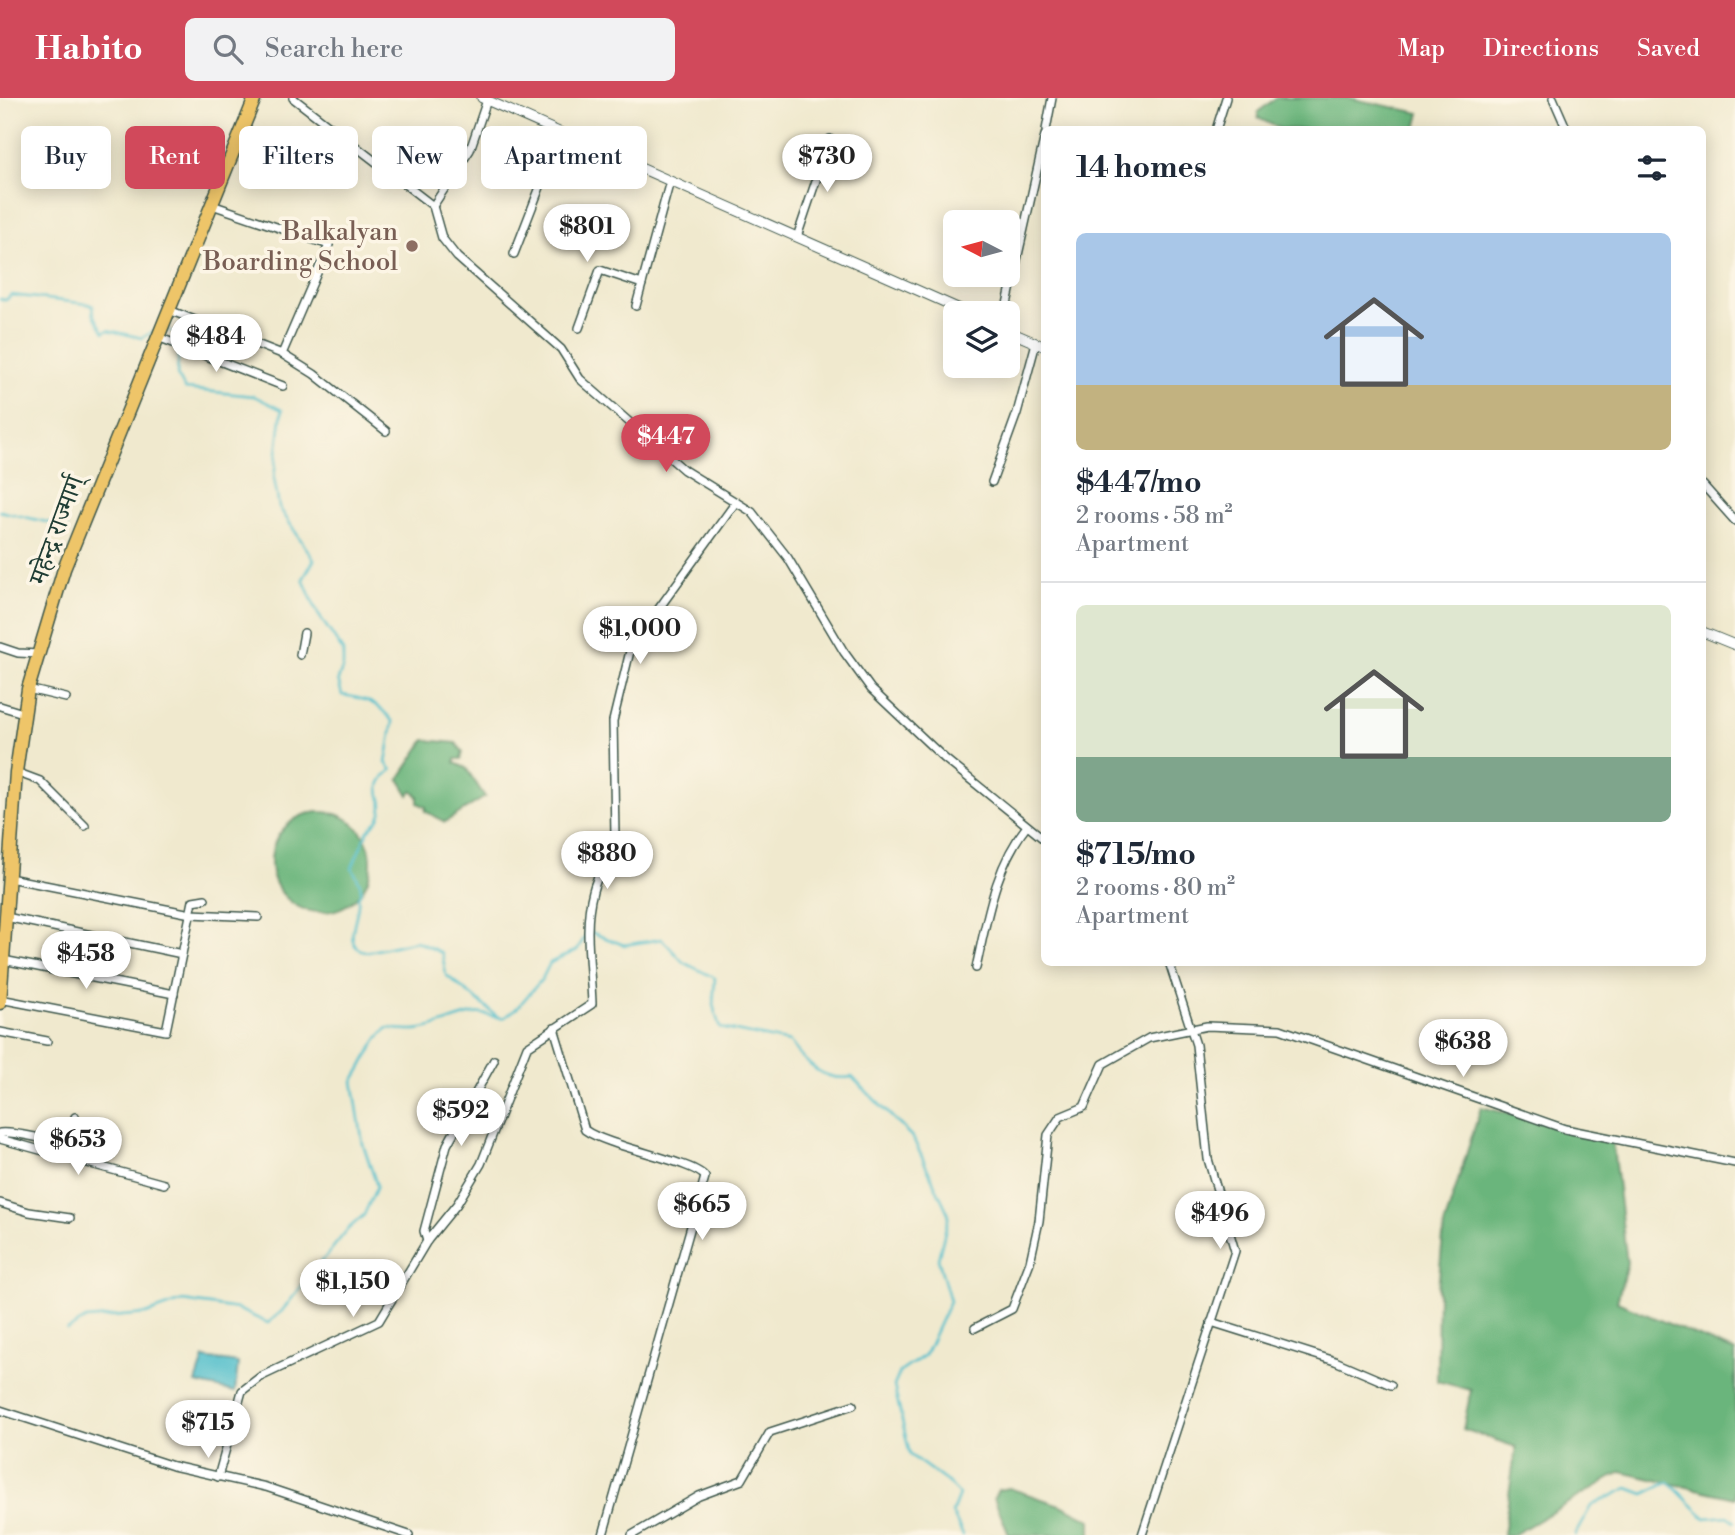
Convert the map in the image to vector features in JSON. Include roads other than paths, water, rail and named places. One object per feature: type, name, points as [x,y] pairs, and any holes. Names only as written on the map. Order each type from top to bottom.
[{"type":"highway","name":"महेन्द्र राज्मार्ग्","points":[[0,1001],[2,938],[6,917],[16,772],[28,690],[64,569],[255,98]]},
{"type":"street","points":[[293,98],[433,206],[442,239],[457,257],[561,349],[580,379],[684,470],[751,512],[788,558],[844,652],[871,689],[944,758],[1041,837]]},
{"type":"street","points":[[1047,126],[1052,98]]},
{"type":"street","points":[[1217,126],[1226,98]]},
{"type":"street","points":[[1553,98],[1565,126]]},
{"type":"street","points":[[433,206],[470,150],[488,100],[546,126]]},
{"type":"street","points":[[797,237],[830,139]]},
{"type":"street","points":[[1008,301],[1041,153]]},
{"type":"street","points":[[647,171],[943,302]]},
{"type":"street","points":[[636,306],[670,181]]},
{"type":"street","points":[[514,254],[539,189]]},
{"type":"street","points":[[212,205],[329,245],[282,354]]},
{"type":"street","points":[[579,328],[600,270],[642,284]]},
{"type":"street","points":[[169,310],[282,354],[314,374],[386,431]]},
{"type":"street","points":[[992,482],[1040,345],[1020,336]]},
{"type":"street","points":[[158,337],[283,386]]},
{"type":"street","points":[[1706,488],[1735,521]]},
{"type":"street","points":[[218,1478],[242,1391],[260,1377],[374,1325],[388,1307],[427,1241],[457,1205],[460,1195],[481,1164],[527,1047],[592,1004],[589,933],[592,894],[615,836],[613,721],[631,647],[736,502]]},
{"type":"street","points":[[300,655],[304,633]]},
{"type":"street","points":[[1706,633],[1735,645]]},
{"type":"street","points":[[0,647],[18,653],[39,654]]},
{"type":"street","points":[[28,690],[66,698]]},
{"type":"street","points":[[0,706],[23,713]]},
{"type":"street","points":[[16,772],[40,781],[85,826]]},
{"type":"street","points":[[976,968],[1002,870],[1016,840],[1027,826]]},
{"type":"street","points":[[9,878],[191,914],[258,917]]},
{"type":"street","points":[[0,1001],[166,1031],[193,901],[205,900]]},
{"type":"street","points":[[6,917],[182,954]]},
{"type":"street","points":[[3,960],[174,994]]},
{"type":"street","points":[[1142,1535],[1235,1251],[1208,1159],[1196,1045],[1170,966]]},
{"type":"street","points":[[975,1328],[1012,1309],[1021,1289],[1039,1221],[1048,1135],[1060,1117],[1084,1107],[1102,1064],[1149,1038],[1191,1027],[1235,1025],[1280,1029],[1564,1129],[1735,1163]]},
{"type":"street","points":[[554,1028],[585,1130],[594,1137],[630,1150],[696,1168],[705,1177],[603,1535]]},
{"type":"street","points":[[0,1032],[47,1041]]},
{"type":"street","points":[[427,1241],[424,1231],[447,1145],[494,1060]]},
{"type":"street","points":[[0,1133],[26,1133],[61,1143],[69,1140],[75,1117]]},
{"type":"street","points":[[0,1139],[164,1184]]},
{"type":"street","points":[[0,1203],[29,1212],[70,1218]]},
{"type":"street","points":[[1210,1322],[1335,1361],[1391,1385]]},
{"type":"street","points":[[632,1535],[699,1496],[742,1480],[770,1432],[853,1405]]},
{"type":"street","points":[[0,1410],[104,1446],[218,1478],[266,1487],[409,1535]]},
{"type":"water","points":[[204,1358],[238,1363],[235,1392],[196,1383]]},
{"type":"waterway","points":[[0,299],[6,300],[11,295],[88,304],[93,306],[94,315],[104,332],[108,330],[142,338],[154,331]]},
{"type":"waterway","points":[[166,329],[180,336],[180,342]]},
{"type":"waterway","points":[[179,349],[177,375],[185,389],[254,396],[282,410],[274,478],[279,507],[314,560],[303,579],[318,614],[343,651],[343,666],[338,680],[342,695],[371,702],[393,722],[386,763],[392,770],[384,777],[379,788],[382,811],[368,831],[352,868],[361,890],[352,937],[354,944],[368,952],[416,941],[442,953],[446,975],[497,1016]]},
{"type":"waterway","points":[[0,511],[67,527]]},
{"type":"waterway","points":[[590,932],[624,945],[662,939],[683,962],[715,978],[713,1005],[720,1028],[790,1042],[816,1070],[832,1077],[852,1077],[913,1138],[949,1215],[938,1259],[950,1301],[925,1355],[900,1372],[894,1386],[910,1455],[950,1484],[959,1495],[952,1513],[963,1535]]},
{"type":"waterway","points":[[67,1330],[86,1319],[146,1314],[183,1301],[237,1309],[268,1323],[281,1312],[348,1229],[364,1215],[377,1186],[363,1144],[353,1081],[382,1033],[388,1028],[412,1030],[432,1027],[477,1013],[505,1017],[517,1008],[542,979],[550,963],[577,950],[586,935]]},
{"type":"waterway","points":[[1575,1535],[1591,1506],[1628,1488],[1644,1494],[1669,1482],[1705,1518],[1728,1516],[1735,1521]]},
{"type":"place","name":"Balkalyan Boarding School","points":[[412,246]]}]
